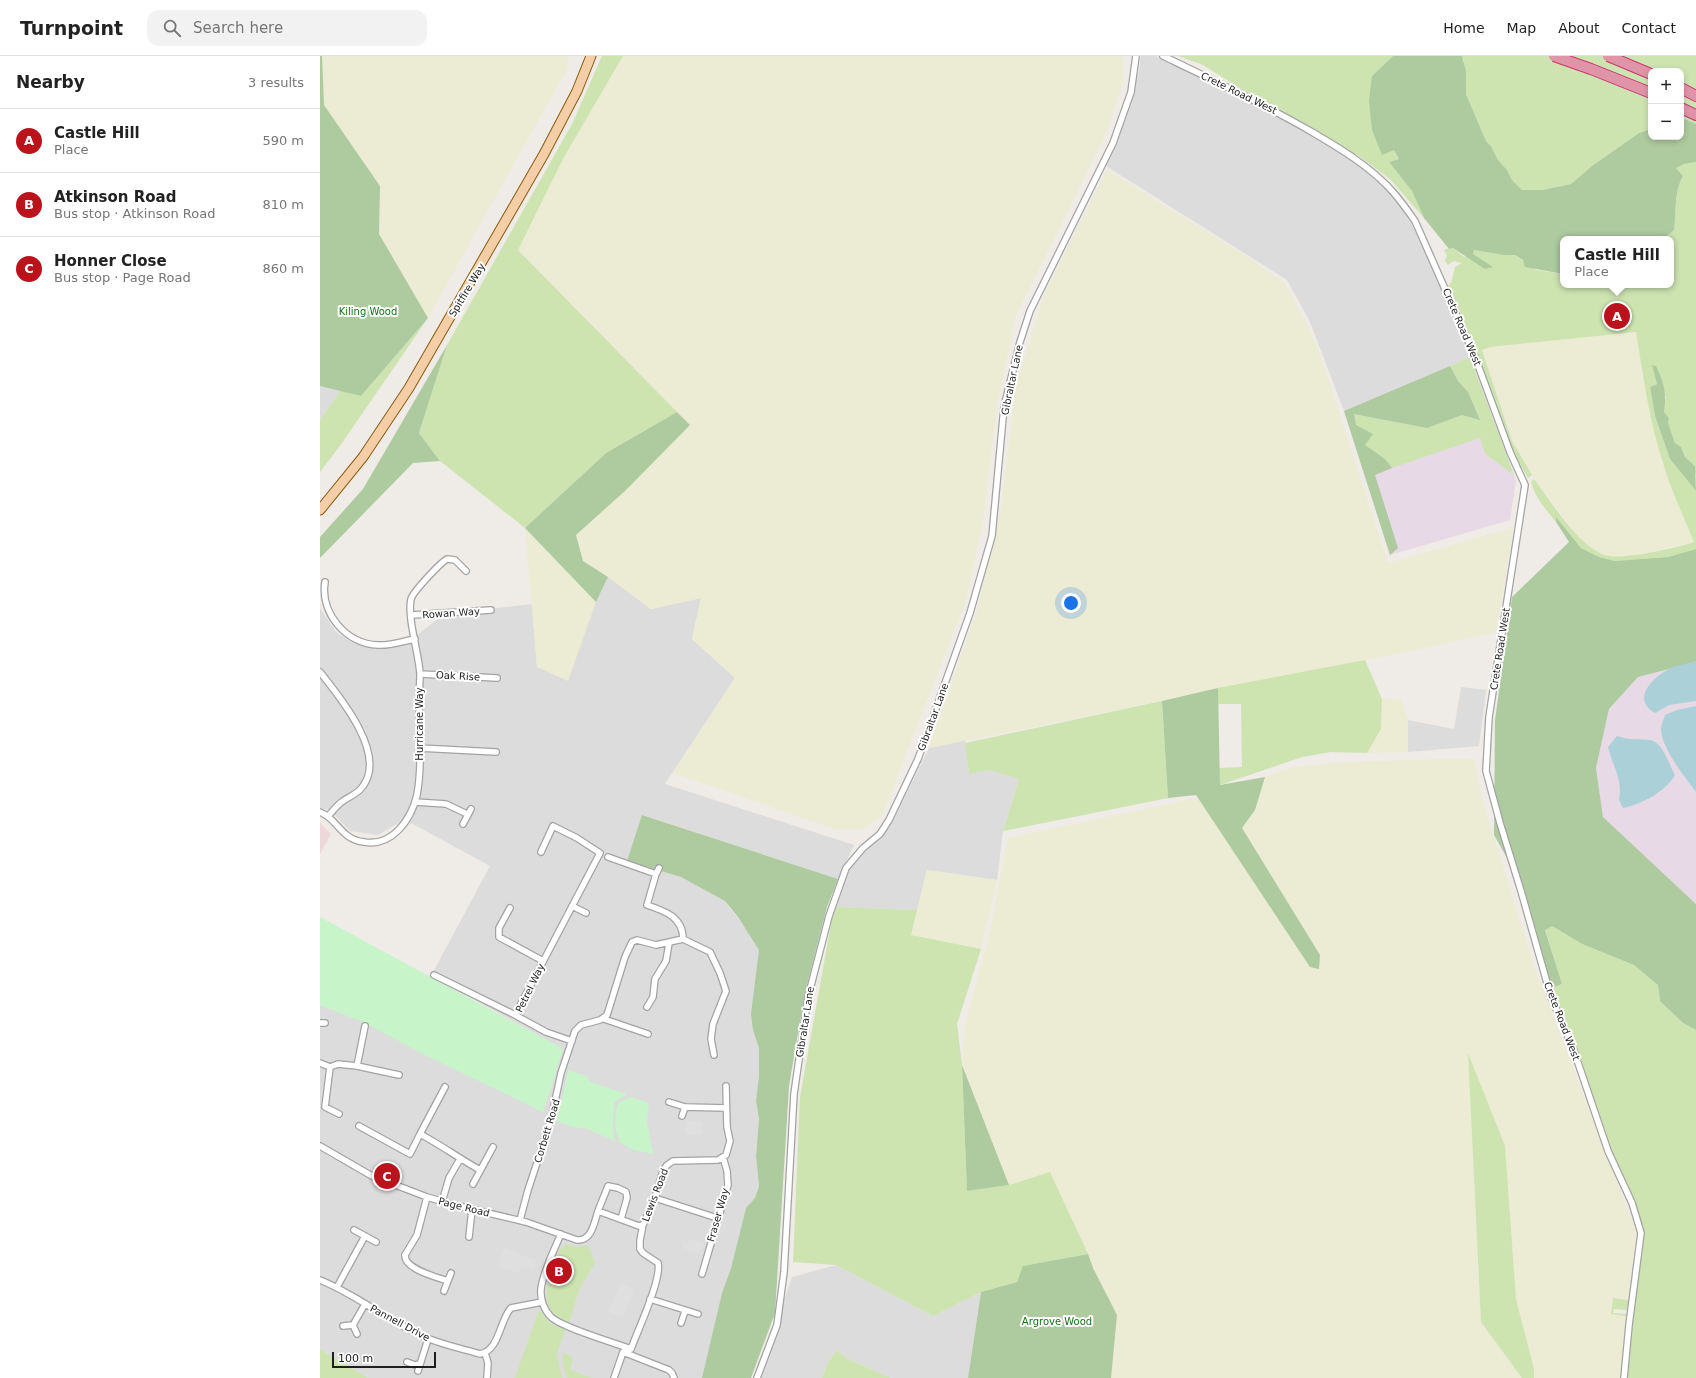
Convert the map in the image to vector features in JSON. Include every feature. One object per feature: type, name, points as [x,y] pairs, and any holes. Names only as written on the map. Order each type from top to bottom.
[{"type":"highway","points":[[1554,56],[1648,92]]},
{"type":"highway","points":[[1608,56],[1648,73]]},
{"type":"highway","points":[[1684,90],[1696,96]]},
{"type":"highway","points":[[1684,109],[1696,115]]},
{"type":"main road","name":"Spitfire Way","points":[[320,510],[363,456],[409,388],[517,202],[569,107],[591,56]]},
{"type":"street","name":"Gibraltar Lane","points":[[758,1378],[777,1325],[784,1272],[794,1094],[808,997],[829,916],[846,868],[863,848],[880,834],[889,820],[918,759],[960,642],[992,536],[1004,407],[1020,342],[1030,310],[1113,143],[1131,92],[1136,56]]},
{"type":"street","name":"Crete Road West","points":[[1163,56],[1272,108],[1329,142],[1365,166],[1402,202],[1415,221],[1440,275],[1475,357],[1510,452],[1525,485],[1489,718],[1486,771],[1551,997],[1574,1051],[1608,1151],[1632,1203],[1641,1233],[1629,1325],[1624,1378]]},
{"type":"street","name":"Hurricane Way","points":[[320,812],[328,816],[344,834],[350,838],[363,842],[375,842],[391,837],[400,829],[415,802],[419,773],[420,674],[410,605],[413,595],[445,560],[449,558],[455,560],[466,571]]},
{"type":"street","points":[[325,582],[323,594],[328,611],[338,626],[349,635],[364,642],[376,645],[387,645],[415,639]]},
{"type":"street","name":"Rowan Way","points":[[412,615],[491,610]]},
{"type":"street","points":[[320,672],[344,704],[362,734],[367,750],[369,765],[368,775],[363,786],[355,794],[340,803],[328,816]]},
{"type":"street","name":"Oak Rise","points":[[420,674],[497,678]]},
{"type":"street","points":[[419,748],[496,752]]},
{"type":"street","points":[[415,802],[446,804],[467,814]]},
{"type":"street","points":[[463,824],[471,809]]},
{"type":"street","name":"Petrel Way","points":[[541,852],[553,826],[577,838],[600,853],[515,1015],[546,1032],[572,1041]]},
{"type":"street","points":[[608,857],[656,874]]},
{"type":"street","points":[[658,868],[647,905],[670,913],[682,929],[683,939]]},
{"type":"street","points":[[572,906],[586,913]]},
{"type":"street","points":[[510,908],[500,928],[499,937],[543,961]]},
{"type":"street","points":[[648,1034],[604,1019],[607,1015],[625,957],[631,943],[637,940],[656,945],[683,939],[710,952],[726,987],[725,995],[713,1024],[711,1039],[714,1055]]},
{"type":"street","points":[[647,1008],[653,997],[655,979],[666,961],[669,943]]},
{"type":"street","points":[[434,975],[449,980],[515,1015]]},
{"type":"street","name":"Corbett Road","points":[[520,1220],[528,1190],[551,1120],[561,1073],[575,1031],[581,1025],[604,1019]]},
{"type":"street","points":[[357,1066],[365,1026]]},
{"type":"street","points":[[320,1063],[330,1067],[338,1064],[357,1066],[398,1075]]},
{"type":"street","points":[[330,1067],[325,1107],[339,1114]]},
{"type":"street","points":[[723,1157],[726,1155],[730,1144],[726,1108],[726,1086]]},
{"type":"street","points":[[359,1126],[410,1154],[445,1087]]},
{"type":"street","points":[[669,1102],[685,1107],[726,1108]]},
{"type":"street","points":[[682,1116],[685,1107]]},
{"type":"street","points":[[420,1134],[440,1144],[460,1159],[480,1170]]},
{"type":"street","name":"Page Road","points":[[320,1146],[368,1174],[426,1197],[520,1220],[577,1240],[586,1238],[591,1232],[608,1186],[618,1188],[626,1192],[627,1198],[621,1219]]},
{"type":"street","points":[[474,1184],[493,1147]]},
{"type":"street","name":"Lewis Road","points":[[630,1349],[650,1299],[659,1268],[656,1261],[640,1249],[640,1240],[643,1225],[655,1198],[663,1171],[670,1163],[676,1160],[718,1160],[723,1157]]},
{"type":"street","name":"Fraser Way","points":[[702,1274],[717,1218],[728,1185],[727,1171],[723,1157]]},
{"type":"street","points":[[442,1202],[448,1178],[460,1159]]},
{"type":"street","points":[[426,1197],[418,1233],[405,1255],[406,1262],[414,1268],[448,1281]]},
{"type":"street","points":[[655,1198],[717,1218]]},
{"type":"street","points":[[469,1237],[472,1209]]},
{"type":"street","points":[[598,1211],[639,1226],[643,1225]]},
{"type":"street","points":[[354,1230],[376,1242]]},
{"type":"street","points":[[561,1234],[541,1286],[542,1302],[546,1310],[554,1319],[570,1327],[630,1349]]},
{"type":"street","points":[[336,1287],[364,1236]]},
{"type":"street","points":[[444,1291],[451,1273]]},
{"type":"street","name":"Pannell Drive","points":[[320,1280],[336,1287],[428,1339],[480,1354],[485,1353]]},
{"type":"street","points":[[650,1299],[698,1314]]},
{"type":"street","points":[[487,1378],[488,1363],[485,1353],[491,1348],[511,1308],[542,1302]]},
{"type":"street","points":[[353,1325],[365,1304]]},
{"type":"street","points":[[681,1323],[685,1311]]},
{"type":"street","points":[[343,1326],[353,1325]]},
{"type":"street","points":[[353,1325],[357,1334]]},
{"type":"street","points":[[418,1371],[428,1339]]},
{"type":"street","points":[[622,1352],[630,1349]]},
{"type":"street","points":[[614,1378],[622,1352]]},
{"type":"street","points":[[622,1352],[669,1370],[674,1378]]},
{"type":"street","points":[[407,1362],[414,1365],[420,1364]]},
{"type":"shaded area","points":[[1141,56],[1155,56],[1273,113],[1324,142],[1358,165],[1383,187],[1406,213],[1424,248],[1470,357],[1344,411],[1310,322],[1287,280],[1106,166],[1139,71]]},
{"type":"shaded area","points":[[1470,357],[1516,481],[1510,520],[1390,555],[1344,411]]},
{"type":"shaded area","points":[[320,386],[341,390],[320,420]]},
{"type":"shaded area","points":[[608,577],[651,609],[701,598],[692,639],[735,678],[665,784],[854,845],[838,879],[643,815],[627,861],[681,877],[723,899],[748,931],[761,953],[753,1030],[759,1048],[759,1076],[756,1101],[759,1119],[756,1156],[759,1186],[755,1198],[746,1208],[731,1268],[722,1293],[703,1376],[702,1378],[368,1378],[320,1349],[320,1005],[361,1020],[543,1112],[563,1049],[431,976],[490,866],[413,824],[400,822],[378,835],[350,831],[330,810],[320,808],[320,608],[337,633],[355,644],[377,649],[416,636],[444,614],[532,604],[537,667],[596,602]]},
{"type":"shaded area","points":[[1696,662],[1696,904],[1603,817],[1596,768],[1609,709],[1638,677]]},
{"type":"shaded area","points":[[1461,687],[1486,690],[1479,746],[1408,752],[1408,720],[1454,729]]},
{"type":"shaded area","points":[[965,740],[969,774],[989,770],[1019,779],[1003,831],[997,880],[927,870],[917,910],[834,907],[850,867],[894,819],[929,748]]},
{"type":"shaded area","points":[[320,823],[331,834],[320,854]]},
{"type":"shaded area","points":[[687,1121],[702,1121],[702,1135],[684,1134]]},
{"type":"shaded area","points":[[690,1239],[704,1243],[700,1254],[682,1248],[684,1243],[688,1244]]},
{"type":"shaded area","points":[[504,1248],[537,1260],[534,1270],[521,1266],[519,1273],[498,1266]]},
{"type":"shaded area","points":[[836,1265],[933,1316],[981,1292],[968,1378],[891,1378],[846,1358],[837,1350],[828,1362],[822,1378],[758,1378],[792,1277]]},
{"type":"shaded area","points":[[621,1282],[634,1289],[623,1317],[608,1312]]},
{"type":"green space","name":"Kiling Wood","points":[[320,56],[322,56],[324,105],[380,186],[379,234],[428,318],[361,396],[320,386]]},
{"type":"green space","points":[[322,56],[568,56],[567,69],[428,318],[379,234],[380,186],[324,105]]},
{"type":"green space","points":[[602,56],[623,56],[564,157],[518,250],[677,412],[606,453],[525,528],[440,461],[419,433],[447,345],[572,124]]},
{"type":"green space","points":[[623,56],[1123,56],[1123,83],[1104,138],[1016,315],[997,405],[983,522],[966,600],[882,816],[863,829],[835,829],[673,773],[735,678],[692,639],[701,598],[651,609],[608,577],[583,561],[576,535],[626,490],[689,425],[518,250],[564,157]]},
{"type":"green space","points":[[1178,56],[1393,56],[1372,76],[1394,150],[1399,159],[1389,162],[1412,191],[1424,218],[1389,178],[1356,154],[1356,157],[1331,140],[1246,92],[1203,65]]},
{"type":"green space","points":[[1393,56],[1462,56],[1466,71],[1466,94],[1486,141],[1491,146],[1498,160],[1507,170],[1512,180],[1522,190],[1543,190],[1571,184],[1592,166],[1639,133],[1648,130],[1648,140],[1684,140],[1685,119],[1696,124],[1696,162],[1684,164],[1676,168],[1683,176],[1678,189],[1674,230],[1667,236],[1560,236],[1560,273],[1525,267],[1523,260],[1515,255],[1503,255],[1474,250],[1473,254],[1493,267],[1485,269],[1453,248],[1449,249],[1424,218],[1412,191],[1389,162],[1399,159],[1394,150],[1382,155],[1372,130],[1369,101],[1372,76]]},
{"type":"green space","points":[[1462,56],[1696,56],[1696,124],[1684,119],[1684,68],[1648,68],[1648,130],[1639,133],[1592,166],[1571,184],[1543,190],[1522,190],[1512,180],[1507,170],[1498,160],[1491,146],[1486,141],[1466,94],[1464,61]]},
{"type":"green space","points":[[1696,162],[1696,474],[1694,472],[1695,466],[1685,457],[1681,447],[1675,443],[1668,423],[1669,418],[1664,412],[1666,397],[1653,365],[1657,384],[1650,387],[1655,416],[1670,459],[1696,491],[1696,549],[1668,557],[1615,561],[1599,557],[1581,548],[1556,517],[1556,522],[1545,508],[1535,493],[1531,482],[1534,479],[1578,536],[1599,552],[1618,557],[1664,550],[1694,542],[1669,481],[1657,444],[1636,332],[1490,347],[1482,350],[1512,441],[1532,475],[1528,478],[1510,446],[1480,363],[1448,285],[1451,283],[1455,267],[1462,263],[1454,261],[1448,265],[1445,261],[1447,255],[1444,251],[1446,249],[1453,248],[1464,257],[1473,254],[1474,250],[1503,255],[1515,255],[1536,270],[1560,274],[1560,288],[1674,288],[1674,236],[1667,236],[1674,230],[1678,189],[1683,176],[1676,168],[1684,164]]},
{"type":"green space","points":[[1107,170],[1248,257],[1285,284],[1318,348],[1388,563],[1513,528],[1496,632],[1410,651],[929,748],[977,611],[1001,509],[1016,385],[1044,295]]},
{"type":"green space","points":[[428,318],[342,443],[320,472],[320,420],[341,390],[361,396]]},
{"type":"green space","points":[[1636,332],[1642,373],[1661,460],[1694,542],[1631,556],[1610,557],[1591,548],[1580,539],[1534,479],[1512,441],[1482,350],[1490,347]]},
{"type":"green space","points":[[447,345],[419,433],[440,461],[413,463],[320,558],[320,537],[363,489]]},
{"type":"green space","points":[[1470,357],[1514,475],[1485,454],[1480,438],[1392,468],[1386,461],[1363,443],[1358,431],[1354,414],[1427,428],[1462,415],[1480,420],[1468,392],[1458,381],[1450,366]]},
{"type":"green space","points":[[1652,365],[1656,366],[1663,383],[1665,394],[1664,412],[1669,418],[1668,423],[1675,443],[1681,447],[1685,457],[1695,466],[1696,491],[1670,459],[1655,416],[1650,387],[1657,384]]},
{"type":"green space","points":[[1450,366],[1458,381],[1468,392],[1480,420],[1462,415],[1427,428],[1354,414],[1356,425],[1373,434],[1365,445],[1385,459],[1392,468],[1375,475],[1398,548],[1390,555],[1344,411]]},
{"type":"green space","points":[[677,412],[690,425],[626,490],[576,535],[583,561],[608,577],[596,602],[525,528],[606,453]]},
{"type":"green space","points":[[1556,517],[1581,548],[1599,557],[1615,561],[1668,557],[1696,549],[1696,662],[1638,677],[1609,709],[1596,768],[1603,817],[1696,904],[1696,1030],[1683,1023],[1660,1001],[1658,985],[1634,965],[1582,944],[1552,926],[1545,930],[1562,984],[1552,988],[1524,888],[1494,835],[1495,720],[1512,597],[1569,542],[1556,522]]},
{"type":"green space","points":[[525,528],[596,602],[568,681],[537,667]]},
{"type":"green space","points":[[1365,660],[1382,699],[1381,729],[1367,753],[1331,752],[1302,757],[1220,785],[1219,768],[1242,767],[1241,704],[1218,704],[1218,688]]},
{"type":"green space","points":[[1218,688],[1220,785],[1265,777],[1255,810],[1242,828],[1320,955],[1319,969],[1310,967],[1196,795],[1168,798],[1162,701]]},
{"type":"green space","points":[[1382,699],[1402,700],[1408,720],[1408,752],[1367,753],[1381,729]]},
{"type":"green space","points":[[1162,701],[1168,798],[1003,831],[1019,779],[989,770],[969,774],[965,743]]},
{"type":"green space","points":[[1474,759],[1482,799],[1534,966],[1636,1232],[1628,1300],[1613,1298],[1611,1314],[1626,1316],[1621,1378],[1534,1378],[1534,1369],[1516,1299],[1505,1146],[1468,1055],[1481,1322],[1522,1378],[1111,1378],[1117,1315],[1093,1268],[1050,1172],[1009,1185],[962,1065],[965,1024],[988,940],[1008,838],[1198,798],[1310,967],[1319,969],[1320,955],[1242,828],[1255,810],[1265,777],[1291,768],[1331,763]]},
{"type":"green space","points":[[642,815],[838,879],[827,907],[805,992],[789,1086],[775,1313],[751,1378],[702,1378],[722,1293],[731,1268],[746,1208],[755,1198],[759,1186],[756,1156],[759,1119],[756,1101],[759,1076],[759,1048],[753,1030],[751,1014],[759,950],[738,917],[725,901],[681,877],[627,861]]},
{"type":"green space","points":[[927,870],[997,880],[981,949],[911,935]]},
{"type":"green space","points":[[834,907],[917,910],[911,935],[981,949],[957,1024],[962,1065],[967,1191],[1009,1185],[1050,1172],[1088,1254],[1024,1266],[1017,1282],[981,1292],[933,1316],[836,1265],[793,1262],[800,1097]]},
{"type":"green space","points":[[320,917],[563,1049],[543,1112],[427,1056],[365,1023],[320,1005]]},
{"type":"green space","points":[[1552,926],[1582,944],[1634,965],[1658,985],[1660,1001],[1683,1023],[1696,1030],[1696,1378],[1626,1378],[1644,1231],[1610,1149],[1583,1066],[1552,988],[1562,984],[1545,929]]},
{"type":"green space","points":[[1468,1053],[1505,1146],[1516,1299],[1534,1369],[1534,1378],[1522,1378],[1481,1322]]},
{"type":"green space","points":[[962,1065],[1009,1185],[967,1191]]},
{"type":"green space","points":[[568,1070],[587,1076],[590,1082],[627,1094],[614,1103],[613,1131],[615,1141],[585,1128],[576,1128],[557,1121]]},
{"type":"green space","points":[[631,1097],[649,1103],[647,1122],[653,1154],[631,1149],[618,1141],[620,1139],[616,1132],[615,1123],[617,1106],[618,1103]]},
{"type":"green space","points":[[565,1244],[578,1247],[588,1245],[595,1263],[579,1290],[569,1323],[557,1316],[550,1309],[546,1290],[548,1280],[560,1248],[562,1249]]},
{"type":"green space","name":"Argrove Wood","points":[[1088,1254],[1093,1268],[1117,1315],[1111,1378],[968,1378],[981,1292],[1017,1282],[1023,1266]]},
{"type":"green space","points":[[1613,1298],[1628,1300],[1627,1310],[1614,1309],[1613,1313],[1626,1314],[1626,1316],[1611,1314]]},
{"type":"green space","points":[[540,1311],[550,1323],[565,1330],[557,1354],[562,1378],[515,1378],[538,1312]]},
{"type":"green space","points":[[320,1349],[368,1378],[320,1378]]},
{"type":"green space","points":[[837,1350],[846,1358],[891,1378],[822,1378],[828,1362]]},
{"type":"green space","points":[[563,1352],[573,1358],[570,1370],[592,1378],[567,1378],[563,1366]]},
{"type":"water","points":[[1696,661],[1696,701],[1669,705],[1655,713],[1648,707],[1644,695],[1651,683],[1656,678],[1672,668]]},
{"type":"water","points":[[1696,706],[1696,792],[1680,771],[1665,746],[1661,730],[1665,715],[1677,710]]},
{"type":"water","points":[[1617,736],[1629,739],[1654,741],[1662,749],[1675,775],[1659,792],[1638,804],[1623,808],[1619,800],[1619,779],[1608,747]]},
{"type":"place","name":"Castle Hill","points":[[1617,316]]},
{"type":"place","name":"Honner Close","points":[[387,1176]]},
{"type":"place","name":"Atkinson Road","points":[[559,1271]]}]
